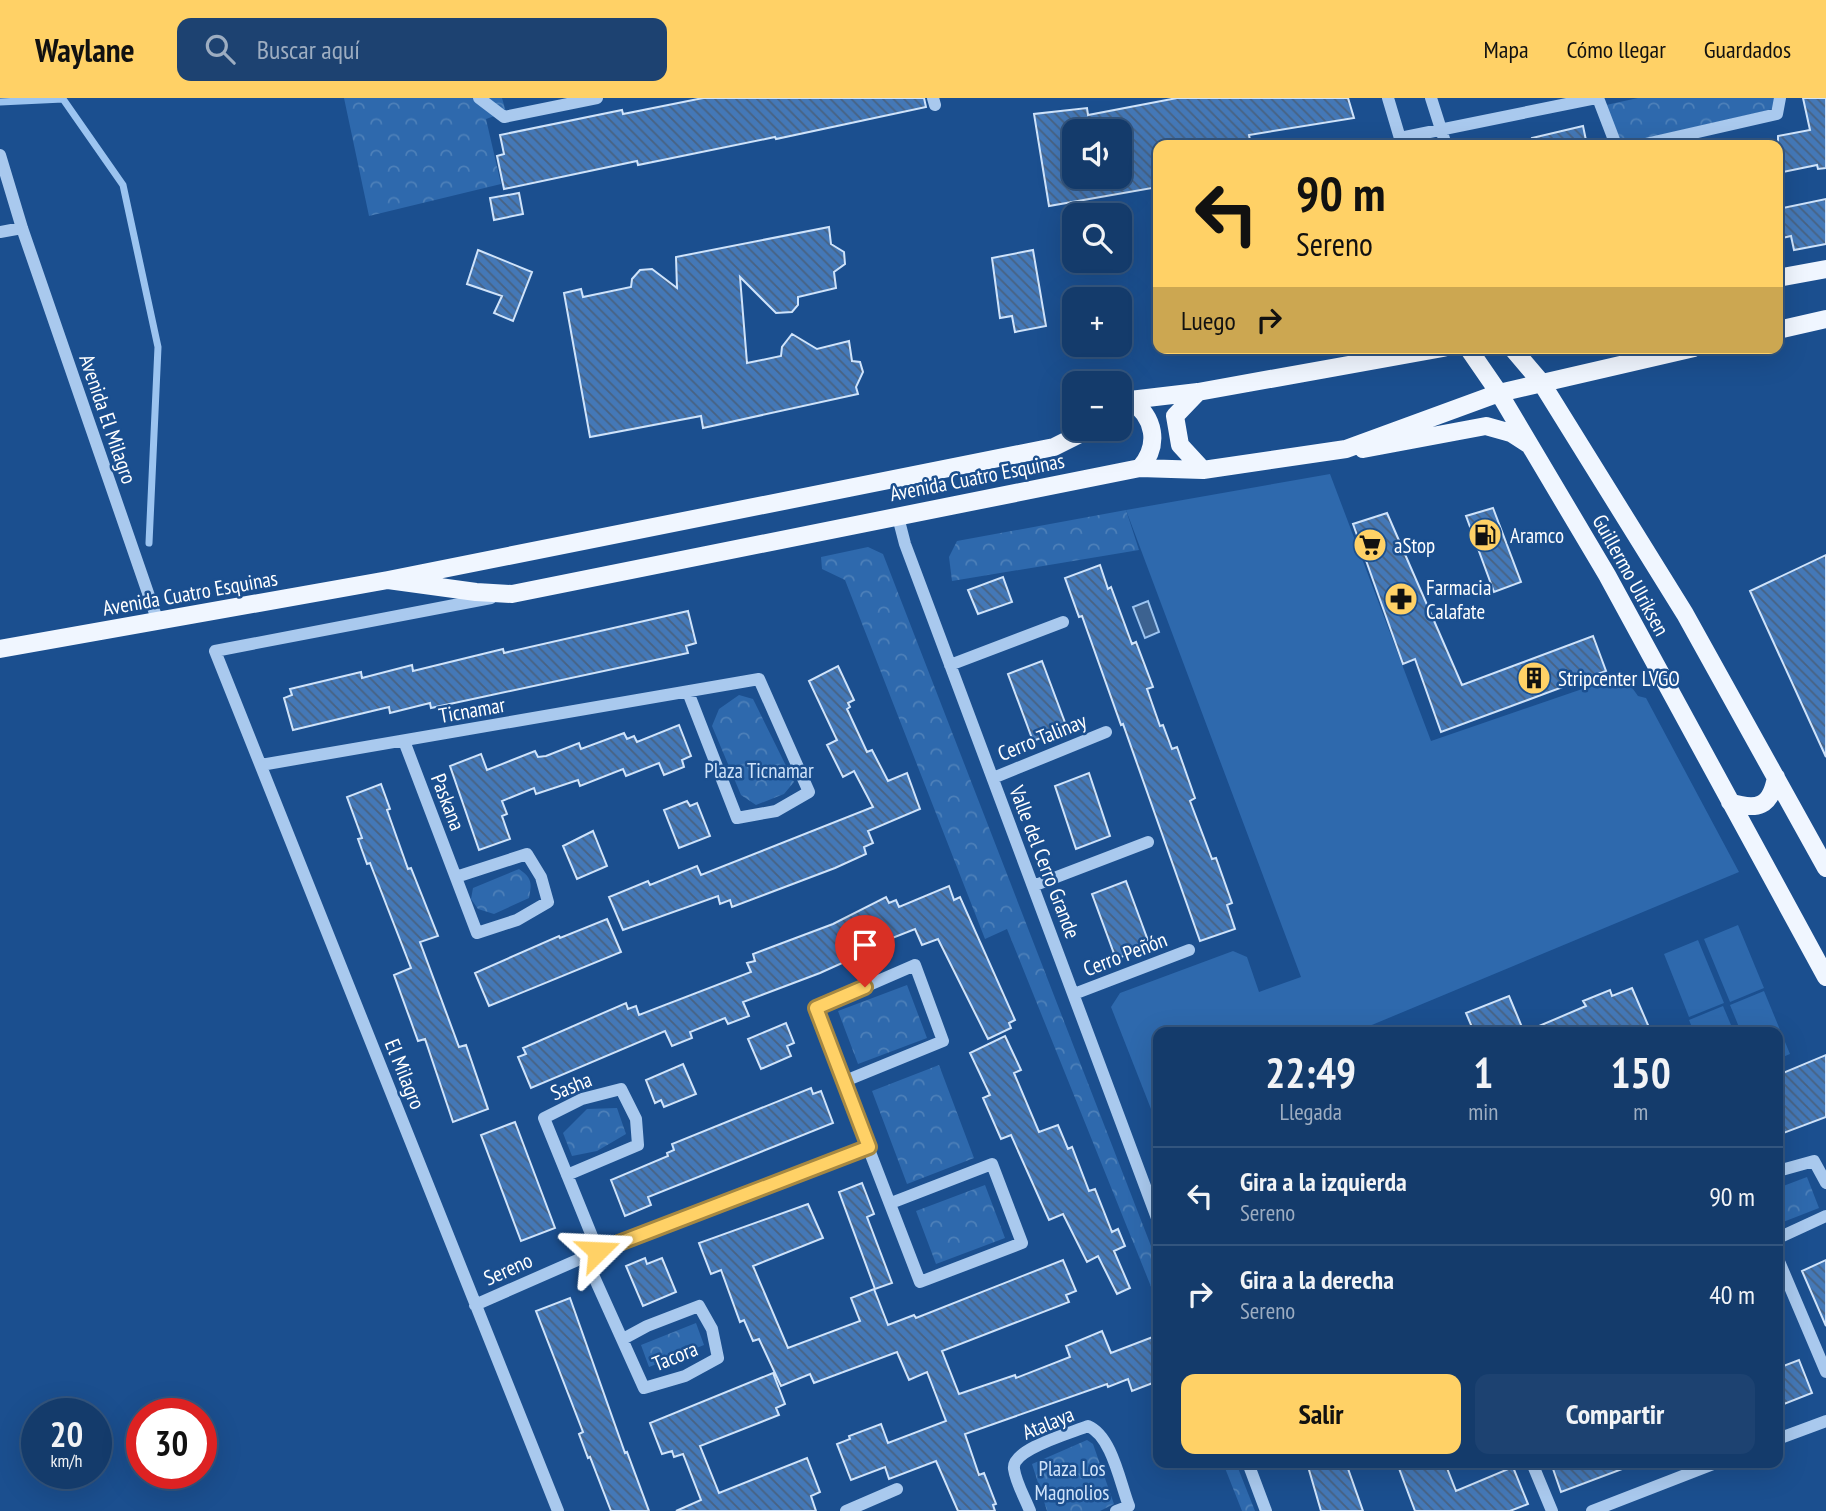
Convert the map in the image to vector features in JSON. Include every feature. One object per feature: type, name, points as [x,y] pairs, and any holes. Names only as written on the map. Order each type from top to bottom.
[{"type":"main road","points":[[1783,277],[1826,269]]},
{"type":"main road","points":[[1783,329],[1826,319]]},
{"type":"main road","points":[[1132,403],[1410,354]]},
{"type":"main road","name":"Guillermo Ulriksen","points":[[1472,354],[1499,393],[1607,575],[1826,977]]},
{"type":"main road","name":"Guillermo Ulriksen","points":[[1518,354],[1541,382],[1685,614],[1826,868]]},
{"type":"main road","name":"Avenida Cuatro Esquinas","points":[[388,580],[476,593],[512,594],[1140,468],[1203,470],[1346,449],[1499,393],[1667,354]]},
{"type":"main road","points":[[1198,393],[1175,416],[1180,445],[1203,470]]},
{"type":"main road","points":[[1132,407],[1146,414],[1153,435],[1150,453],[1140,468]]},
{"type":"main road","points":[[1346,449],[1397,445],[1486,426],[1511,433],[1529,444]]},
{"type":"main road","name":"Avenida Cuatro Esquinas","points":[[0,649],[388,580],[1054,447],[1066,441]]},
{"type":"main road","points":[[1730,802],[1748,808],[1763,804],[1773,793],[1776,777]]},
{"type":"street","points":[[480,98],[504,117],[597,98]]},
{"type":"street","points":[[1388,98],[1401,140]]},
{"type":"street","points":[[1431,98],[1444,140]]},
{"type":"street","points":[[1404,140],[1441,129],[1597,98],[1614,140]]},
{"type":"street","points":[[1663,140],[1777,114],[1780,98]]},
{"type":"street","name":"Avenida El Milagro","points":[[0,155],[22,228],[158,622]]},
{"type":"street","points":[[0,232],[22,228]]},
{"type":"street","name":"Valle del Cerro Grande","points":[[898,517],[905,544],[1153,1207]]},
{"type":"street","name":"Avenida Cuatro Esquinas","points":[[215,651],[512,594]]},
{"type":"street","points":[[950,665],[1063,622]]},
{"type":"street","name":"El Milagro","points":[[215,651],[558,1511]]},
{"type":"street","name":"Ticnamar","points":[[261,765],[759,679],[809,792],[776,811],[737,818],[688,692]]},
{"type":"street","name":"Cerro Talinay","points":[[993,778],[1105,732]]},
{"type":"street","name":"Paskana","points":[[404,741],[477,933],[517,920],[548,902],[541,877],[527,854],[456,877]]},
{"type":"street","points":[[1033,886],[1148,842]]},
{"type":"street","name":"Cerro Peñón","points":[[1074,994],[1189,950]]},
{"type":"street","points":[[845,1081],[943,1041],[915,965],[816,1008],[920,1282],[1022,1243],[992,1164],[891,1203]]},
{"type":"street","name":"Sasha","points":[[567,1175],[638,1145],[636,1119],[621,1089],[582,1099],[544,1118],[567,1175],[591,1254]]},
{"type":"street","name":"Sereno","points":[[475,1305],[591,1254],[869,1147]]},
{"type":"street","points":[[1783,1169],[1814,1160],[1826,1183]]},
{"type":"street","points":[[1783,1236],[1826,1216]]},
{"type":"street","name":"Tacora","points":[[591,1254],[623,1339],[644,1388],[685,1376],[718,1358],[712,1329],[699,1306],[647,1326],[623,1339]]},
{"type":"street","points":[[1783,1271],[1826,1372]]},
{"type":"street","points":[[1783,1437],[1826,1421]]},
{"type":"street","name":"Atalaya","points":[[1030,1511],[1013,1467],[1016,1458],[1024,1451],[1087,1426],[1096,1430],[1104,1440],[1129,1506],[1116,1511]]},
{"type":"street","points":[[1250,1468],[1266,1511]]},
{"type":"street","points":[[1534,1468],[1552,1511]]},
{"type":"street","points":[[1592,1511],[1703,1468]]},
{"type":"street","points":[[846,1511],[897,1489]]},
{"type":"green space","points":[[344,98],[502,98],[506,112],[486,119],[501,184],[369,216]]},
{"type":"green space","points":[[1638,98],[1775,98],[1773,109],[1639,140],[1620,140],[1606,105]]},
{"type":"green space","points":[[1330,474],[1431,741],[1623,675],[1638,696],[1646,698],[1739,872],[1367,1027],[1153,1027],[1151,1109],[1111,1007],[1120,993],[1233,951],[1247,957],[1259,992],[1301,977],[1126,510]]},
{"type":"green space","points":[[1126,510],[1139,550],[952,581],[949,557],[957,541]]},
{"type":"green space","points":[[868,547],[883,554],[1153,1251],[1153,1292],[1007,929],[985,939],[845,580],[822,569],[821,557]]},
{"type":"green space","name":"Plaza Ticnamar","points":[[739,695],[753,699],[794,782],[784,794],[756,805],[741,795],[712,726],[719,709]]},
{"type":"green space","points":[[519,869],[530,881],[529,898],[494,914],[478,909],[471,899],[473,888]]},
{"type":"green space","points":[[1738,925],[1764,988],[1730,1002],[1704,939]]},
{"type":"green space","points":[[1698,940],[1724,1003],[1689,1017],[1664,954]]},
{"type":"green space","points":[[907,985],[927,1038],[858,1064],[838,1011]]},
{"type":"green space","points":[[1764,991],[1779,1027],[1739,1027],[1730,1005]]},
{"type":"green space","points":[[1723,1006],[1732,1027],[1692,1027],[1689,1020]]},
{"type":"green space","points":[[1783,1037],[1790,1054],[1783,1057]]},
{"type":"green space","points":[[939,1065],[974,1158],[907,1184],[872,1091]]},
{"type":"green space","points":[[617,1108],[626,1134],[597,1151],[572,1156],[563,1133],[587,1109]]},
{"type":"green space","points":[[1807,1177],[1819,1208],[1783,1222],[1783,1186]]},
{"type":"green space","points":[[985,1185],[1005,1238],[936,1264],[916,1211]]},
{"type":"green space","points":[[696,1323],[704,1345],[649,1367],[641,1345]]},
{"type":"green space","name":"Plaza Los Magnolios","points":[[1087,1440],[1093,1444],[1114,1504],[1100,1511],[1047,1511],[1032,1464]]},
{"type":"green space","points":[[1225,1468],[1238,1468],[1255,1511],[1242,1511]]},
{"type":"shaded area","points":[[1148,601],[1159,632],[1145,638],[1133,607]]},
{"type":"building","points":[[703,98],[924,98],[926,107],[776,139],[775,137],[638,165],[637,161],[504,189],[497,156],[504,154],[500,135],[622,110],[623,114]]},
{"type":"building","points":[[1177,98],[1348,98],[1354,118],[1249,135],[1250,140],[1153,140],[1153,188],[1049,206],[1034,114],[1087,108],[1088,115]]},
{"type":"building","points":[[1803,98],[1826,98],[1826,168],[1818,169],[1817,165],[1783,172],[1783,140],[1778,140],[1778,136],[1810,130]]},
{"type":"building","points":[[1583,126],[1586,140],[1532,140]]},
{"type":"building","points":[[519,193],[523,214],[494,220],[490,198]]},
{"type":"building","points":[[1826,199],[1826,244],[1794,250],[1791,236],[1783,238],[1783,208]]},
{"type":"building","points":[[829,227],[831,244],[844,252],[845,264],[834,272],[836,288],[798,297],[798,305],[792,312],[776,313],[740,277],[747,363],[781,356],[782,347],[792,334],[817,349],[849,341],[852,361],[860,362],[863,372],[856,387],[858,394],[703,428],[701,416],[590,437],[564,293],[581,289],[583,297],[631,287],[632,279],[640,270],[652,269],[677,288],[676,257]]},
{"type":"building","points":[[478,250],[532,272],[513,321],[494,313],[502,296],[467,284]]},
{"type":"building","points":[[1033,250],[1046,326],[1015,332],[1012,316],[1000,318],[992,258]]},
{"type":"building","points":[[1493,508],[1521,582],[1494,592],[1466,516]]},
{"type":"building","points":[[1387,513],[1462,685],[1593,636],[1606,671],[1441,732],[1415,659],[1403,664],[1353,524]]},
{"type":"building","points":[[1826,555],[1826,757],[1750,591]]},
{"type":"building","points":[[1100,565],[1132,644],[1136,642],[1153,687],[1147,689],[1160,726],[1163,725],[1172,749],[1177,747],[1195,798],[1190,801],[1212,859],[1216,858],[1232,903],[1227,905],[1235,929],[1200,941],[1123,724],[1121,725],[1082,616],[1079,617],[1065,578]]},
{"type":"building","points":[[1003,577],[1012,602],[978,614],[968,590]]},
{"type":"building","points":[[688,611],[696,643],[686,646],[688,653],[431,708],[430,703],[390,713],[389,707],[293,730],[284,698],[292,695],[290,689],[361,672],[362,678],[412,665],[413,671],[503,649],[504,653]]},
{"type":"building","points":[[1042,661],[1067,728],[1033,741],[1008,674]]},
{"type":"building","points":[[838,666],[854,700],[848,703],[850,707],[847,709],[867,752],[872,750],[888,781],[907,773],[920,809],[868,831],[873,843],[864,847],[866,854],[835,868],[732,907],[730,900],[720,904],[718,896],[623,930],[609,897],[648,881],[650,885],[697,866],[701,875],[873,807],[854,771],[843,777],[827,745],[837,740],[809,681]]},
{"type":"building","points":[[679,725],[691,756],[682,760],[684,767],[664,775],[659,763],[626,776],[623,769],[580,786],[578,780],[536,794],[534,788],[502,801],[507,814],[502,816],[510,839],[479,850],[450,766],[481,754],[487,770],[535,751],[538,757],[579,743],[581,749],[624,733],[627,739],[634,736],[637,742]]},
{"type":"building","points":[[1089,773],[1110,836],[1076,849],[1055,786]]},
{"type":"building","points":[[381,784],[390,809],[387,810],[408,869],[411,868],[438,936],[420,942],[459,1047],[466,1045],[488,1109],[453,1122],[425,1039],[418,1041],[394,975],[411,968],[370,863],[367,864],[358,839],[362,838],[347,797]]},
{"type":"building","points":[[687,801],[690,806],[697,803],[710,836],[679,848],[664,810]]},
{"type":"building","points":[[593,831],[607,866],[577,879],[563,846]]},
{"type":"building","points":[[1126,881],[1150,946],[1116,959],[1092,894]]},
{"type":"building","points":[[949,886],[954,900],[960,897],[1015,1020],[1009,1023],[1011,1028],[988,1039],[938,939],[922,945],[915,929],[859,951],[860,955],[820,973],[743,1002],[749,1016],[728,1024],[725,1018],[690,1032],[692,1038],[672,1046],[665,1031],[531,1088],[518,1057],[526,1054],[523,1048],[626,1003],[628,1009],[636,1006],[639,1015],[751,972],[747,963],[755,961],[753,954],[833,924],[886,897],[889,903],[896,900],[899,907]]},
{"type":"building","points":[[607,919],[621,952],[489,1006],[475,973],[559,936],[560,938]]},
{"type":"building","points":[[1632,988],[1649,1027],[1537,1027],[1586,1006],[1583,1001],[1610,990],[1612,996]]},
{"type":"building","points":[[1509,996],[1522,1027],[1472,1027],[1466,1013]]},
{"type":"building","points":[[786,1023],[794,1043],[787,1046],[791,1056],[761,1069],[748,1039]]},
{"type":"building","points":[[1005,1036],[1021,1070],[1014,1073],[1039,1132],[1058,1125],[1068,1149],[1072,1147],[1089,1191],[1095,1189],[1112,1232],[1118,1229],[1125,1246],[1114,1251],[1130,1288],[1117,1294],[1098,1256],[1087,1262],[1063,1214],[1049,1220],[1011,1135],[1001,1139],[983,1098],[990,1095],[970,1053]]},
{"type":"building","points":[[1826,1055],[1826,1117],[1783,1133],[1783,1073]]},
{"type":"building","points":[[683,1064],[696,1094],[664,1107],[661,1100],[655,1103],[646,1080]]},
{"type":"building","points":[[811,1088],[813,1094],[821,1091],[833,1123],[648,1197],[651,1205],[625,1216],[611,1180],[668,1156],[667,1153],[674,1150],[672,1144]]},
{"type":"building","points":[[515,1122],[555,1228],[521,1241],[481,1135]]},
{"type":"building","points":[[862,1183],[874,1214],[867,1217],[892,1283],[875,1289],[839,1192]]},
{"type":"building","points":[[808,1204],[823,1238],[753,1266],[788,1348],[860,1321],[851,1298],[874,1289],[888,1325],[914,1315],[916,1318],[1063,1260],[1076,1291],[1066,1295],[1069,1302],[942,1351],[959,1394],[1015,1375],[1016,1378],[1070,1357],[1066,1346],[1102,1331],[1111,1353],[1153,1337],[1153,1383],[1132,1391],[1128,1379],[1108,1387],[1107,1384],[965,1434],[979,1475],[984,1473],[996,1504],[993,1505],[995,1511],[958,1511],[936,1461],[889,1479],[885,1467],[851,1480],[837,1444],[850,1439],[849,1436],[881,1424],[888,1443],[946,1421],[927,1372],[909,1380],[897,1352],[814,1383],[810,1374],[781,1386],[759,1339],[753,1341],[744,1320],[740,1322],[721,1270],[711,1274],[699,1243]]},
{"type":"building","points":[[645,1258],[647,1264],[662,1258],[676,1292],[643,1306],[626,1266]]},
{"type":"building","points":[[1826,1260],[1826,1326],[1802,1271]]},
{"type":"building","points":[[570,1298],[625,1453],[627,1452],[649,1511],[611,1511],[579,1434],[583,1432],[536,1311]]},
{"type":"building","points":[[1799,1360],[1812,1393],[1784,1404],[1783,1366]]},
{"type":"building","points":[[773,1373],[785,1404],[776,1408],[779,1415],[700,1446],[719,1493],[807,1458],[820,1492],[811,1496],[816,1511],[676,1511],[701,1500],[683,1454],[674,1457],[672,1451],[662,1454],[650,1423]]},
{"type":"building","points":[[1308,1468],[1348,1468],[1363,1511],[1321,1511]]},
{"type":"building","points":[[1399,1468],[1447,1468],[1456,1491],[1513,1468],[1528,1504],[1510,1511],[1415,1511]]},
{"type":"building","points":[[1553,1468],[1625,1468],[1561,1492]]},
{"type":"waterway","points":[[0,102],[63,99],[123,185],[158,347],[149,543]]},
{"type":"place","name":"Aramco","points":[[1485,535]]},
{"type":"place","name":"aStop","points":[[1370,545]]},
{"type":"place","name":"Farmacia Calafate","points":[[1401,599]]},
{"type":"place","name":"Stripcenter LVGO","points":[[1534,678]]},
{"type":"route","points":[[598,1251],[869,1147],[816,1008],[865,987]]}]
